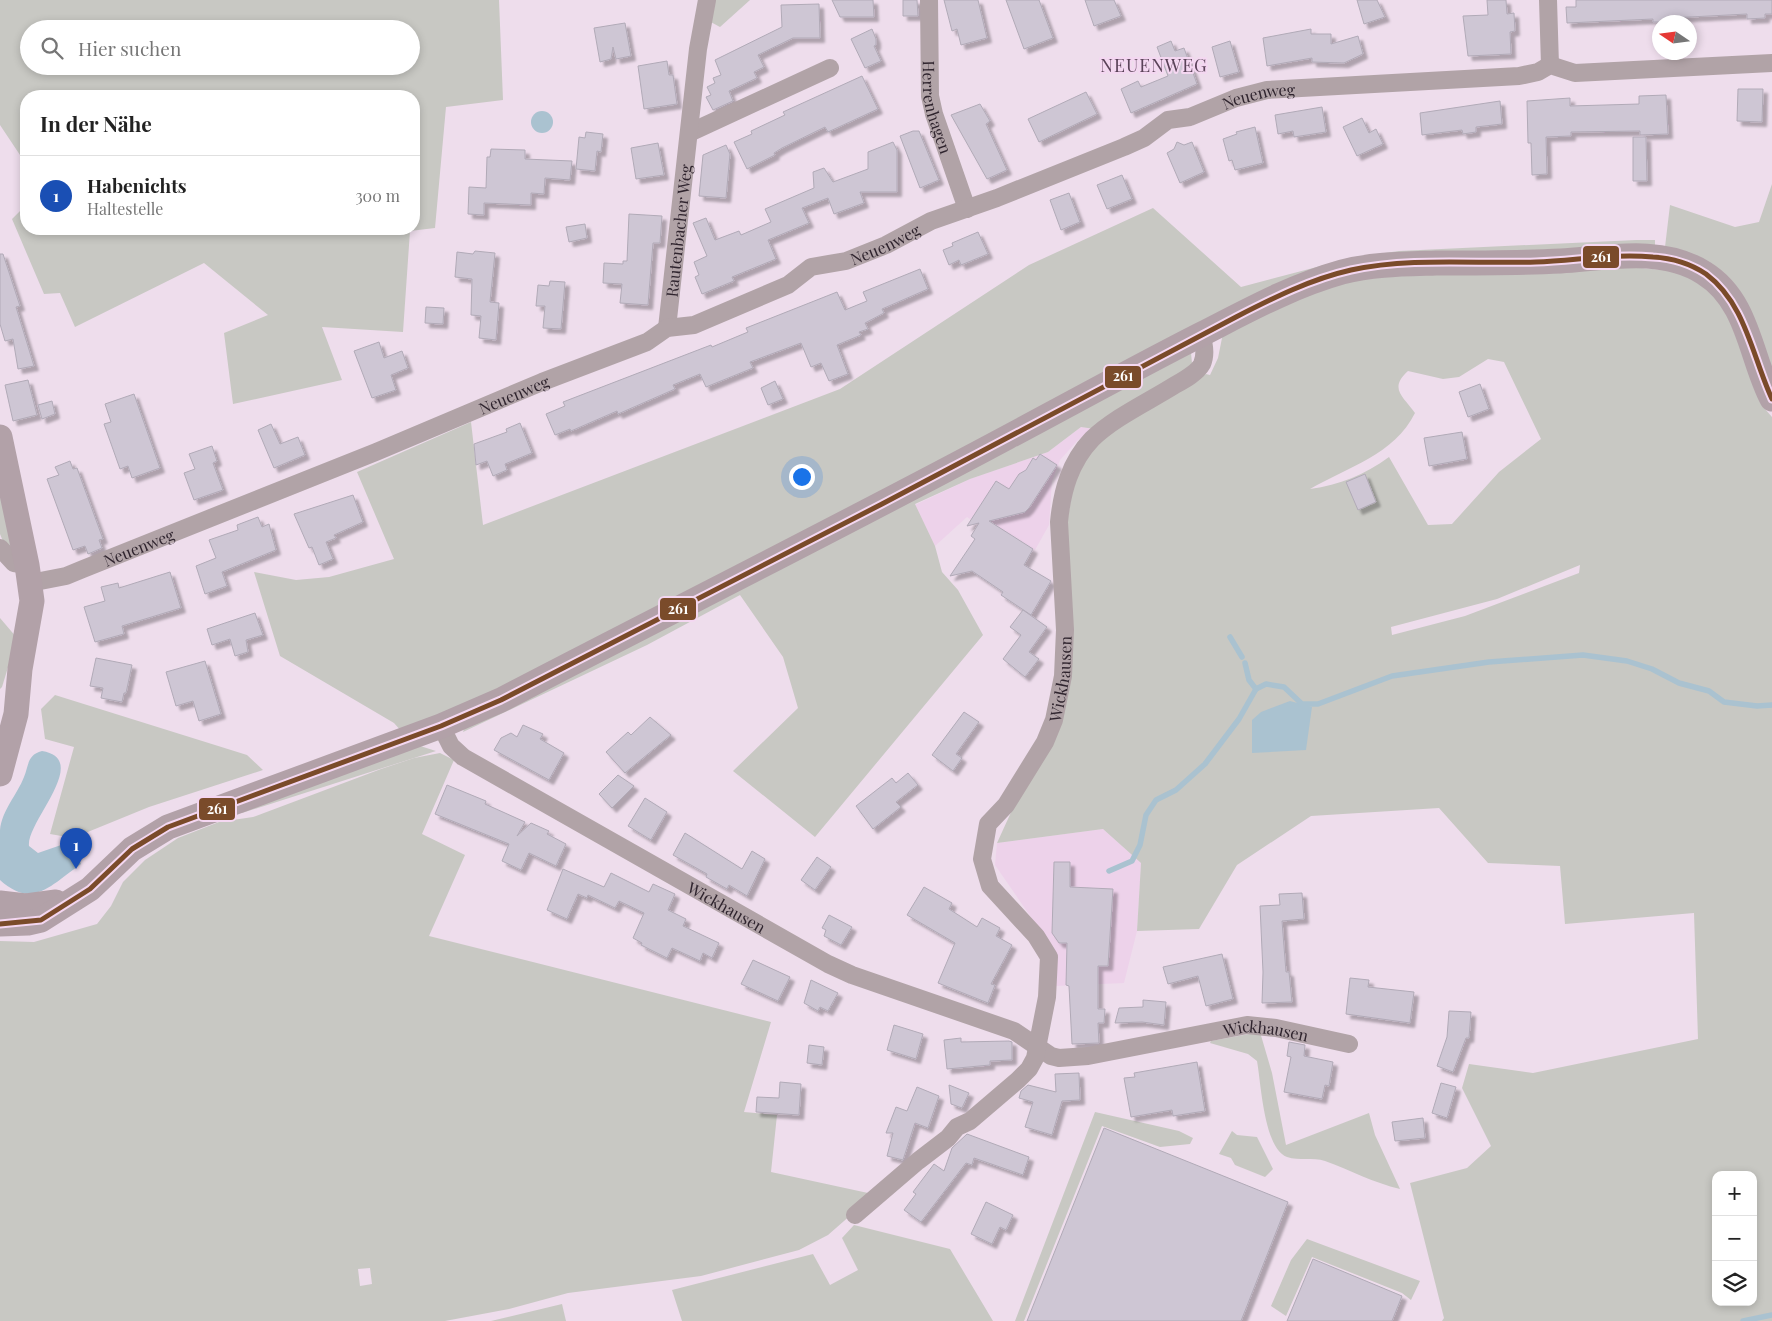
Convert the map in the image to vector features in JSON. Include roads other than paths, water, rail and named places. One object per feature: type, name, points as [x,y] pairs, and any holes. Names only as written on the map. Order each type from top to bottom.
[{"type":"main road","points":[[0,924],[20,924],[41,920],[100,881],[132,849],[160,831],[442,726],[518,691],[995,444],[1271,298],[1328,276],[1359,268],[1393,264],[1657,258],[1693,267],[1712,279],[1726,294],[1742,318],[1760,372],[1772,399]]},
{"type":"main road","points":[[0,437],[29,574],[30,619],[20,669],[16,714],[0,774]]},
{"type":"main road","points":[[0,722],[20,669]]},
{"type":"main road","points":[[0,903],[26,906],[71,901]]},
{"type":"street","name":"Rautenbacher Weg","points":[[667,328],[698,49],[707,0]]},
{"type":"street","name":"Herrenhagen","points":[[929,0],[930,96],[934,114],[967,209]]},
{"type":"street","points":[[1548,0],[1550,65],[1575,73],[1772,63]]},
{"type":"street","name":"Neuenweg","points":[[29,574],[72,574],[245,505],[542,382],[647,342],[667,328],[694,325],[788,285],[811,268],[846,261],[886,244],[931,221],[967,209],[1124,147],[1144,138],[1168,120],[1199,114],[1256,92],[1519,76],[1538,72],[1550,65]]},
{"type":"street","points":[[688,133],[830,68]]},
{"type":"street","name":"Wickhausen","points":[[855,1216],[918,1160],[948,1138],[957,1127],[970,1121],[1029,1069],[1038,1046],[1047,997],[1049,957],[1036,936],[990,886],[982,859],[988,824],[1006,805],[1045,742],[1054,720],[1063,676],[1065,630],[1059,522],[1064,493],[1072,468],[1093,439],[1113,423],[1183,380],[1202,364],[1204,352],[1201,334]]},
{"type":"street","points":[[0,548],[14,563],[29,574]]},
{"type":"street","name":"Wickhausen","points":[[442,726],[451,746],[463,757],[828,964],[852,975],[1014,1031],[1051,1056],[1059,1058],[1081,1057],[1247,1025],[1276,1028],[1350,1044]]},
{"type":"water","points":[[542,111],[552,118],[553,122],[546,132],[542,133],[532,126],[531,122],[538,112]]},
{"type":"water","points":[[1290,701],[1312,707],[1306,750],[1252,753],[1252,720],[1261,712]]},
{"type":"water","points":[[42,751],[56,756],[61,766],[53,793],[31,835],[29,846],[38,853],[64,844],[76,850],[81,864],[42,891],[22,893],[12,889],[0,880],[0,830],[1,823],[21,784],[29,761],[34,755]]},
{"type":"waterway","points":[[1230,637],[1242,657]]},
{"type":"waterway","points":[[1109,871],[1132,861],[1140,845],[1146,815],[1156,800],[1176,790],[1205,764],[1239,719],[1256,689],[1266,684],[1284,687],[1302,704],[1318,704],[1392,676],[1489,662],[1583,655],[1627,661],[1652,669],[1679,683],[1709,691],[1724,702],[1757,706],[1772,705]]},
{"type":"waterway","points":[[1245,663],[1249,680],[1256,689]]},
{"type":"waterway","points":[[1743,1321],[1772,1315]]},
{"type":"place","name":"Habenichts","points":[[76,869]]},
{"type":"district","name":"NEUENWEG","points":[[1154,65]]}]
